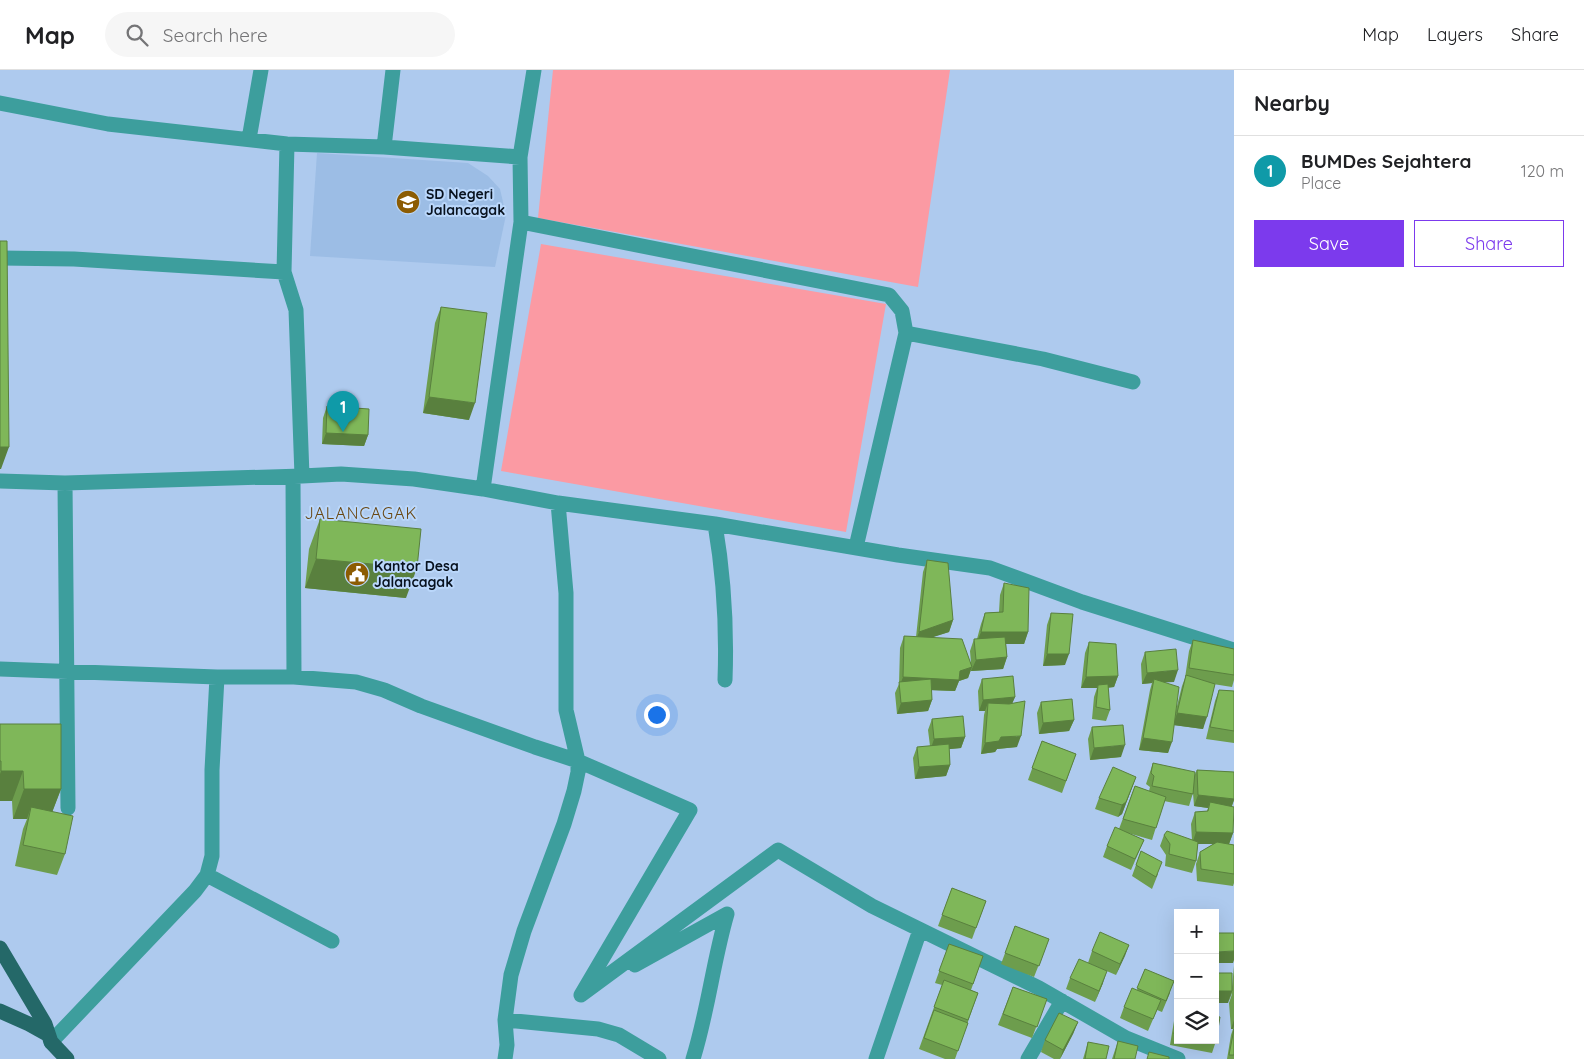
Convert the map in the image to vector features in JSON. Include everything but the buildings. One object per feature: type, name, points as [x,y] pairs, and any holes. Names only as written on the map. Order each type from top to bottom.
[{"type":"main road","points":[[0,948],[45,1024],[49,1038]]},
{"type":"main road","points":[[0,948],[2,960],[0,972]]},
{"type":"main road","points":[[0,1011],[29,1024],[49,1038],[66,1059]]},
{"type":"street","points":[[249,140],[261,70]]},
{"type":"street","points":[[384,147],[393,70]]},
{"type":"street","points":[[483,489],[521,222],[520,157],[534,70]]},
{"type":"street","points":[[0,103],[108,124],[286,144],[384,147],[520,157]]},
{"type":"street","points":[[286,144],[284,272],[296,310],[298,476],[294,677]]},
{"type":"street","points":[[521,222],[889,295],[902,311],[906,333],[856,547]]},
{"type":"street","points":[[0,258],[74,260],[284,272]]},
{"type":"street","points":[[906,333],[1043,359],[1133,382]]},
{"type":"street","points":[[0,481],[66,482],[341,474],[414,479],[558,503],[715,524],[898,555],[990,568],[1082,602],[1234,650]]},
{"type":"street","points":[[66,482],[68,808]]},
{"type":"street","points":[[505,1059],[507,1045],[505,1020],[511,975],[524,931],[574,791],[578,772],[578,761],[566,710],[566,593],[558,503]]},
{"type":"street","points":[[715,524],[726,607],[725,680]]},
{"type":"street","points":[[0,669],[217,677],[294,677],[356,682],[384,690],[421,706],[578,761],[690,810],[581,995]]},
{"type":"street","points":[[49,1038],[195,891],[207,875],[212,856],[212,770],[217,677]]},
{"type":"street","points":[[581,995],[778,850],[843,890],[1039,988],[1126,1038],[1178,1059]]},
{"type":"street","points":[[207,875],[332,941]]},
{"type":"street","points":[[581,995],[727,914],[718,947],[703,1028],[693,1059]]},
{"type":"street","points":[[876,1059],[920,930]]},
{"type":"street","points":[[1028,1059],[1062,1001]]},
{"type":"street","points":[[505,1020],[598,1029],[619,1035],[659,1059]]},
{"type":"shaded area","points":[[553,70],[950,70],[918,287],[538,218]]},
{"type":"shaded area","name":"SD Negeri Jalancagak","points":[[317,153],[468,163],[488,176],[500,189],[506,215],[495,267],[310,256]]},
{"type":"shaded area","points":[[541,244],[886,304],[846,532],[501,471]]},
{"type":"place","name":"SD Negeri Jalancagak","points":[[408,202]]},
{"type":"place","name":"BUMDes Sejahtera","points":[[343,432]]},
{"type":"place","name":"Kantor Desa Jalancagak","points":[[357,574]]},
{"type":"district","name":"JALANCAGAK","points":[[361,513]]}]
